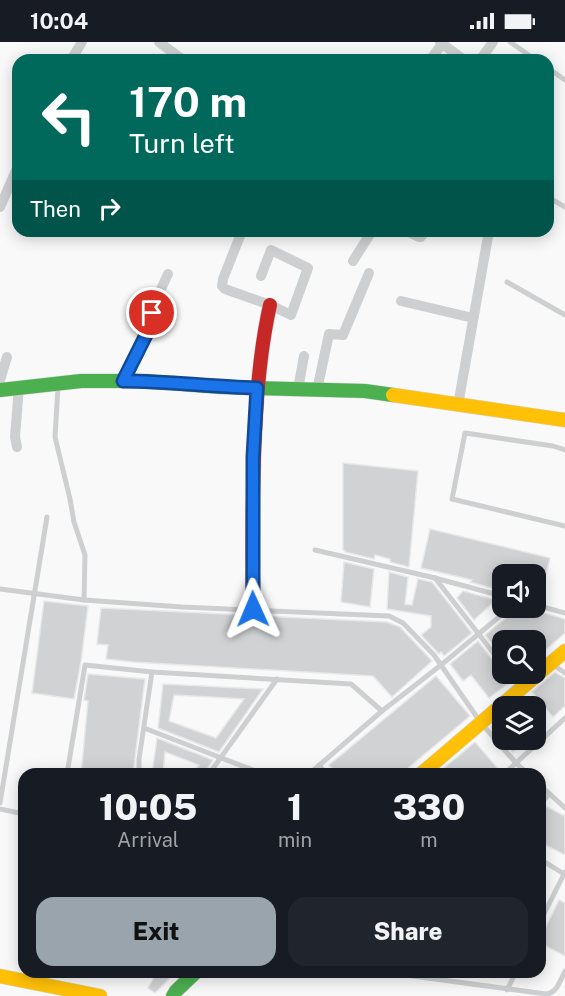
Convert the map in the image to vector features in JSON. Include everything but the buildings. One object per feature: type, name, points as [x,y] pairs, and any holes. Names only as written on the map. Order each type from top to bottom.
[{"type":"street","points":[[159,42],[175,54]]},
{"type":"street","points":[[441,43],[456,54]]},
{"type":"street","points":[[0,177],[11,181],[0,207]]},
{"type":"street","points":[[240,237],[222,286],[291,315],[308,268],[271,250],[261,276]]},
{"type":"street","points":[[353,261],[368,237]]},
{"type":"street","points":[[458,405],[488,237]]},
{"type":"street","points":[[317,390],[329,334],[343,335],[369,273]]},
{"type":"street","points":[[123,381],[146,335],[159,291],[168,274]]},
{"type":"street","points":[[401,301],[473,318]]},
{"type":"street","points":[[253,609],[253,457],[257,388],[265,324],[270,305]]},
{"type":"street","points":[[298,390],[304,356]]},
{"type":"street","points":[[0,380],[7,357]]},
{"type":"street","points":[[0,390],[81,381],[123,381],[220,387],[365,391],[565,420]]},
{"type":"street","points":[[17,447],[15,437],[19,387]]},
{"type":"street","points":[[428,768],[565,651]]},
{"type":"street","points":[[0,976],[18,977]]},
{"type":"street","points":[[37,978],[100,996]]},
{"type":"street","points":[[173,996],[190,978]]},
{"type":"lane","points":[[510,42],[527,54]]},
{"type":"lane","points":[[507,282],[565,315]]},
{"type":"lane","points":[[58,383],[55,437],[75,528],[85,555],[84,600]]},
{"type":"lane","points":[[565,450],[553,446],[465,433],[452,499],[565,526]]},
{"type":"lane","points":[[0,803],[47,517]]},
{"type":"lane","points":[[315,550],[492,593]]},
{"type":"lane","points":[[435,578],[492,651]]},
{"type":"lane","points":[[0,589],[84,600],[182,607],[389,616],[404,623],[434,655],[481,723],[521,768]]},
{"type":"lane","points":[[546,608],[565,613]]},
{"type":"lane","points":[[316,768],[381,711],[498,618]]},
{"type":"lane","points":[[551,663],[565,674]]},
{"type":"lane","points":[[68,768],[85,665],[152,672],[351,684],[381,711]]},
{"type":"lane","points":[[139,768],[152,672]]},
{"type":"lane","points":[[213,768],[278,680]]},
{"type":"lane","points":[[518,684],[521,688]]},
{"type":"lane","points":[[511,768],[565,718]]},
{"type":"lane","points":[[144,728],[248,768]]},
{"type":"lane","points":[[546,791],[565,808]]},
{"type":"lane","points":[[546,798],[549,794]]},
{"type":"lane","points":[[0,809],[18,813]]},
{"type":"lane","points":[[546,862],[565,873],[546,910]]},
{"type":"lane","points":[[424,978],[546,994],[556,989],[565,971]]},
{"type":"lane","points":[[507,990],[511,978]]},
{"type":"traffic: fast","points":[[0,390],[81,381],[145,381],[220,387],[365,391],[393,395]]},
{"type":"traffic: fast","points":[[173,996],[190,978]]},
{"type":"traffic: slow","points":[[393,395],[565,420]]},
{"type":"traffic: slow","points":[[428,768],[565,651]]},
{"type":"traffic: slow","points":[[0,976],[100,996]]},
{"type":"traffic: jam","points":[[253,609],[256,415],[261,360],[270,305]]},
{"type":"route","points":[[152,313],[146,335],[123,381],[257,388],[253,457],[253,609]]}]
